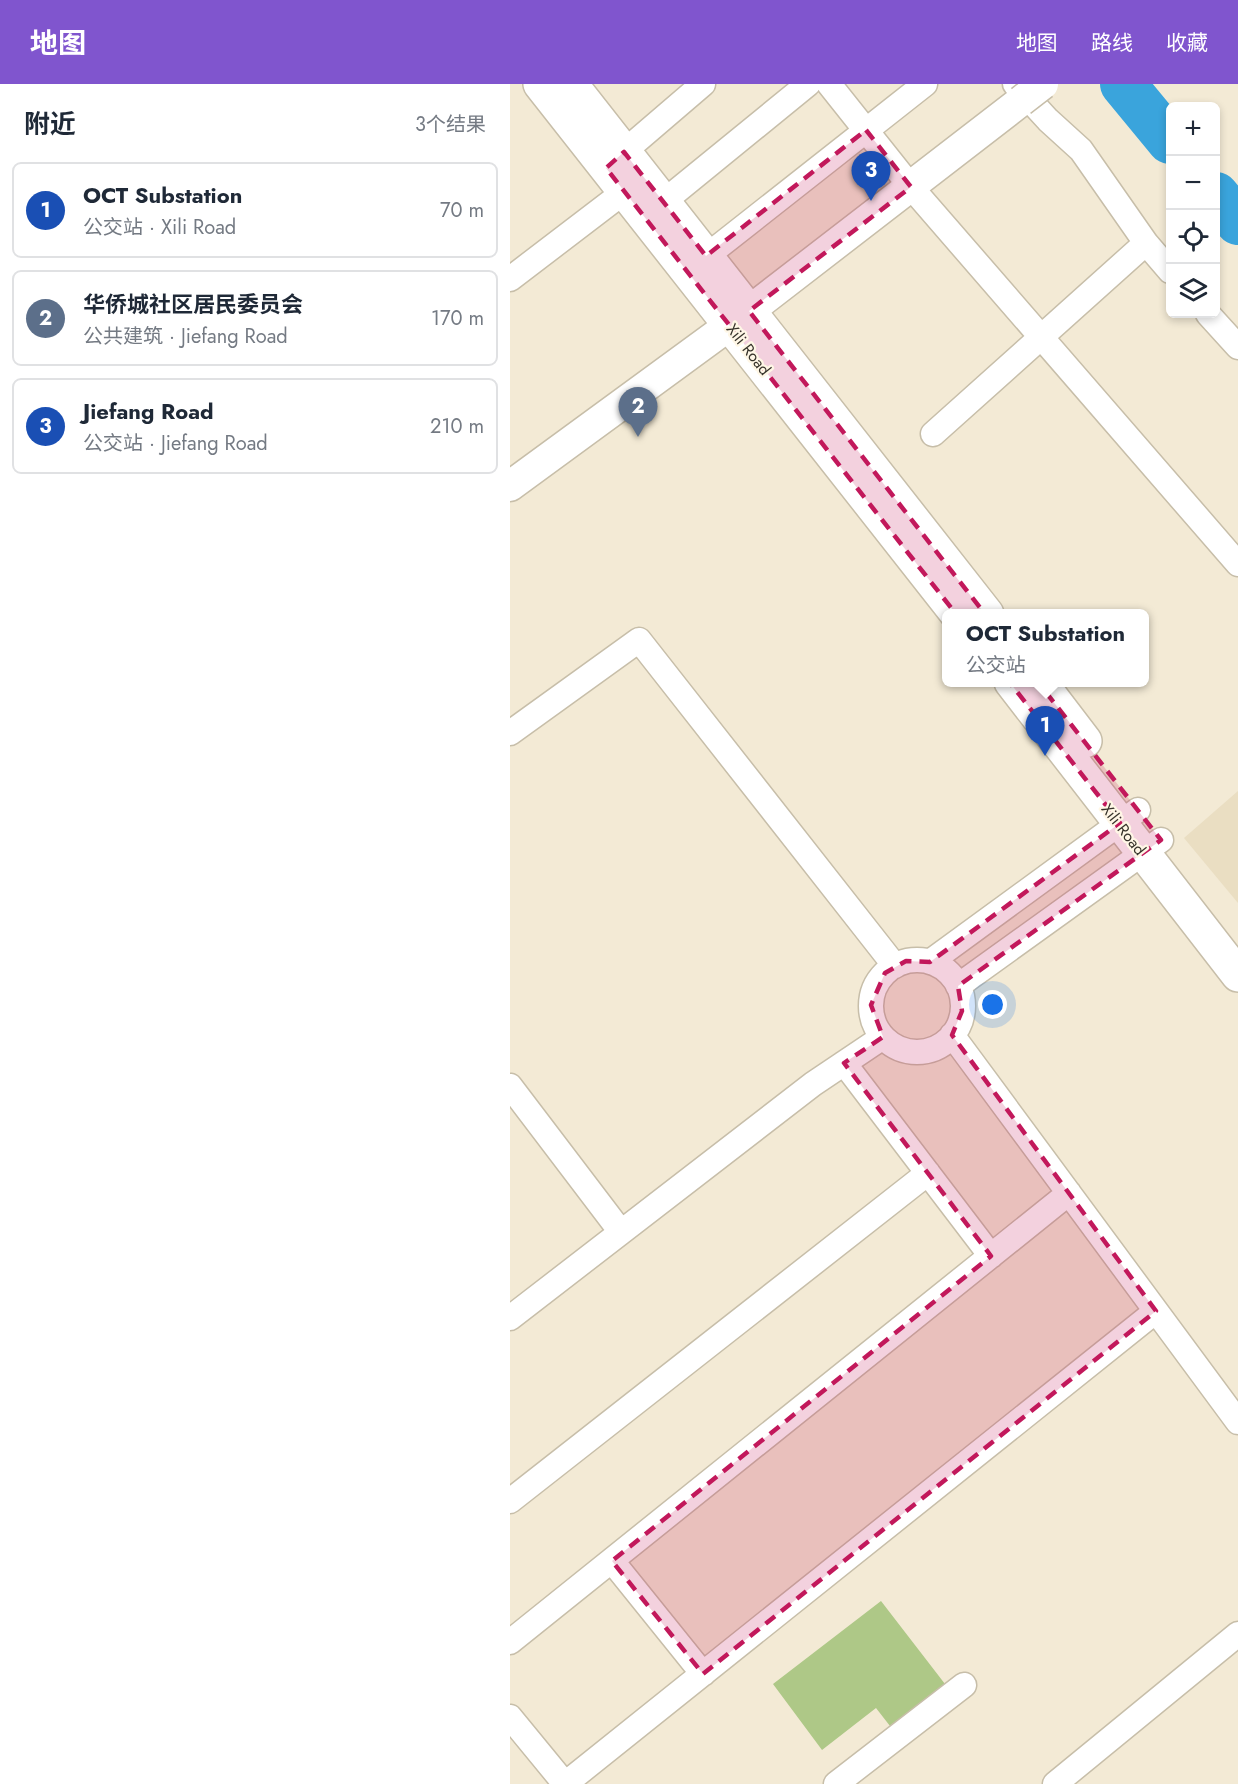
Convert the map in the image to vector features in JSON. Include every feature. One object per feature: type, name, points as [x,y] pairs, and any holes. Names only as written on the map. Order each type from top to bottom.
[{"type":"main road","name":"Xili Road","points":[[540,84],[625,172]]},
{"type":"main road","name":"Xili Road","points":[[571,84],[625,172],[654,210],[740,318],[983,609]]},
{"type":"main road","name":"Xili Road","points":[[740,318],[953,609]]},
{"type":"main road","name":"Xili Road","points":[[1015,687],[1129,816]]},
{"type":"main road","name":"Xili Road","points":[[1043,687],[1238,975]]},
{"type":"main road","name":"Xili Road","points":[[1152,846],[1238,940]]},
{"type":"street","points":[[510,279],[625,172],[703,84]]},
{"type":"street","points":[[654,210],[808,84]]},
{"type":"street","points":[[829,84],[911,187],[1238,564]]},
{"type":"street","points":[[697,264],[925,84]]},
{"type":"street","points":[[510,486],[740,318],[911,187],[1026,90],[1048,120],[1081,150],[1146,243],[1166,266]]},
{"type":"street","points":[[933,434],[1146,243]]},
{"type":"street","points":[[1212,318],[1238,347]]},
{"type":"street","points":[[510,733],[639,640],[895,966]]},
{"type":"street","points":[[930,962],[1129,816]]},
{"type":"street","points":[[958,986],[1152,846]]},
{"type":"street","points":[[906,961],[930,962],[946,971],[958,986],[962,998],[959,1024],[943,1044],[931,1050],[918,1052],[905,1050],[883,1037],[876,1028],[871,1005],[873,993],[885,973],[895,966],[906,961]]},
{"type":"street","points":[[952,1035],[1238,1422]]},
{"type":"street","points":[[510,1318],[813,1084],[883,1037]]},
{"type":"street","points":[[844,1064],[991,1256]]},
{"type":"street","points":[[510,1086],[621,1232]]},
{"type":"street","points":[[510,1501],[928,1173]]},
{"type":"street","points":[[510,1642],[1069,1193]]},
{"type":"street","points":[[510,1718],[565,1784],[1156,1311]]},
{"type":"street","points":[[612,1561],[703,1674]]},
{"type":"street","points":[[1055,1784],[1238,1634]]},
{"type":"street","points":[[836,1784],[964,1685]]},
{"type":"highlighted area","points":[[866,130],[911,187],[749,311],[1161,840],[958,986],[962,1011],[952,1035],[1156,1311],[703,1674],[612,1561],[991,1256],[844,1063],[883,1037],[871,1005],[885,973],[906,961],[930,962],[1120,823],[606,168],[624,152],[706,256]]},
{"type":"shaded area","points":[[1238,791],[1238,903],[1184,838]]},
{"type":"green space","points":[[881,1601],[945,1684],[890,1726],[876,1708],[822,1750],[773,1684]]},
{"type":"waterway","points":[[1123,84],[1166,136]]},
{"type":"waterway","points":[[1220,200],[1238,222]]},
{"type":"place","name":"Jiefang Road","points":[[871,201]]},
{"type":"place","name":"华侨城社区居民委员会","points":[[638,437]]},
{"type":"place","name":"OCT Substation","points":[[1045,756]]}]
